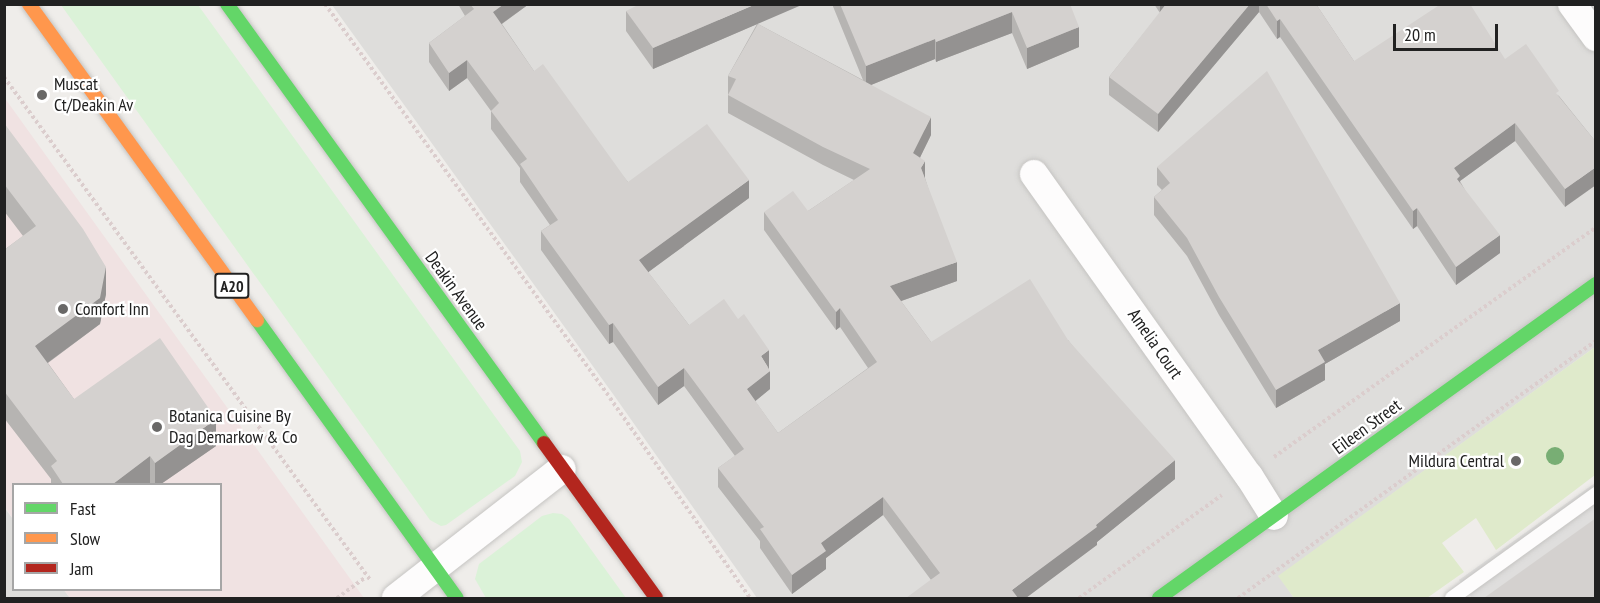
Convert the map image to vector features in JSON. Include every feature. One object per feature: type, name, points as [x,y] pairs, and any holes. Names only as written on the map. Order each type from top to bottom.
[{"type":"main road","name":"A20","points":[[29,4],[457,598]]},
{"type":"main road","name":"Deakin Avenue","points":[[227,4],[656,598]]},
{"type":"main road","name":"Eileen Street","points":[[1159,598],[1596,284]]},
{"type":"street","points":[[1572,4],[1596,36]]},
{"type":"street","name":"Amelia Court","points":[[1034,174],[1249,476],[1274,516]]},
{"type":"street","points":[[385,591],[436,568],[562,469]]},
{"type":"lane","points":[[1452,598],[1521,545],[1596,494]]},
{"type":"path","points":[[326,4],[610,398],[750,598]]},
{"type":"path","points":[[4,77],[366,578],[385,591]]},
{"type":"path","points":[[1078,598],[1596,227]]},
{"type":"path","points":[[1238,598],[1596,341]]},
{"type":"path","points":[[337,598],[366,578]]},
{"type":"shaded area","points":[[332,5],[1595,5],[1595,347],[1279,576],[1294,598],[757,598]]},
{"type":"shaded area","points":[[4,97],[364,598],[70,598],[65,591],[222,591],[222,483],[12,483],[12,518],[5,507]]},
{"type":"shaded area","points":[[1595,483],[1595,528],[1498,598],[1472,598],[1459,580]]},
{"type":"shaded area","points":[[4,507],[12,518],[12,591],[65,591],[70,598],[5,598]]},
{"type":"green space","points":[[61,5],[198,5],[520,451],[522,462],[515,476],[446,525],[441,526],[430,520]]},
{"type":"green space","name":"Mildura Central","points":[[1595,347],[1595,475],[1496,550],[1476,518],[1442,543],[1464,572],[1427,598],[1294,598],[1278,576]]},
{"type":"green space","points":[[553,513],[562,514],[569,519],[626,598],[486,598],[475,579],[479,564],[542,516]]},
{"type":"building","points":[[470,4],[504,4],[493,12],[534,71],[543,64],[628,182],[707,124],[749,180],[639,260],[689,325],[724,299],[738,319],[744,314],[769,350],[761,356],[770,371],[747,389],[778,433],[877,362],[840,308],[836,312],[764,212],[793,191],[808,211],[870,169],[823,147],[728,95],[736,79],[728,76],[758,24],[931,117],[913,153],[925,161],[921,168],[957,262],[890,286],[931,342],[1030,279],[1068,340],[1175,460],[1096,525],[1097,527],[1012,590],[1018,598],[906,598],[940,573],[883,497],[821,543],[826,551],[792,575],[760,529],[764,527],[718,468],[744,449],[684,368],[658,387],[613,323],[609,325],[541,231],[558,220],[520,164],[527,159],[491,111],[499,103],[467,60],[449,73],[429,43],[474,9]]},
{"type":"building","points":[[640,4],[756,4],[653,48],[626,11]]},
{"type":"building","points":[[840,4],[1070,4],[1079,27],[1027,48],[1012,12],[866,66]]},
{"type":"building","points":[[1166,4],[1250,4],[1158,114],[1109,77]]},
{"type":"building","points":[[1266,4],[1316,4],[1354,61],[1441,4],[1470,4],[1505,59],[1526,44],[1559,91],[1556,93],[1596,142],[1596,167],[1565,189],[1515,123],[1454,168],[1460,176],[1457,179],[1500,235],[1456,267],[1417,208],[1413,211],[1280,19],[1277,21]]},
{"type":"building","points":[[1267,71],[1400,303],[1318,350],[1325,362],[1276,390],[1219,297],[1187,238],[1154,197],[1170,183],[1157,167]]},
{"type":"building","points":[[4,123],[83,229],[106,267],[100,298],[35,346],[74,399],[160,338],[216,419],[155,463],[150,456],[114,483],[62,483],[51,466],[57,461],[4,391],[4,250],[36,226],[4,184]]},
{"type":"building","points":[[1596,518],[1596,598],[1484,598]]},
{"type":"traffic: fast","points":[[227,4],[544,443]]},
{"type":"traffic: fast","points":[[1159,598],[1596,284]]},
{"type":"traffic: fast","points":[[257,320],[457,598]]},
{"type":"traffic: slow","points":[[29,4],[257,320]]},
{"type":"traffic: jam","points":[[544,443],[656,598]]},
{"type":"place","name":"Muscat Ct/Deakin Av","points":[[42,95]]},
{"type":"place","name":"Comfort Inn","points":[[63,309]]},
{"type":"place","name":"Botanica Cuisine By Dag Demarkow & Co","points":[[157,427]]},
{"type":"place","name":"Mildura Central","points":[[1516,461]]}]
